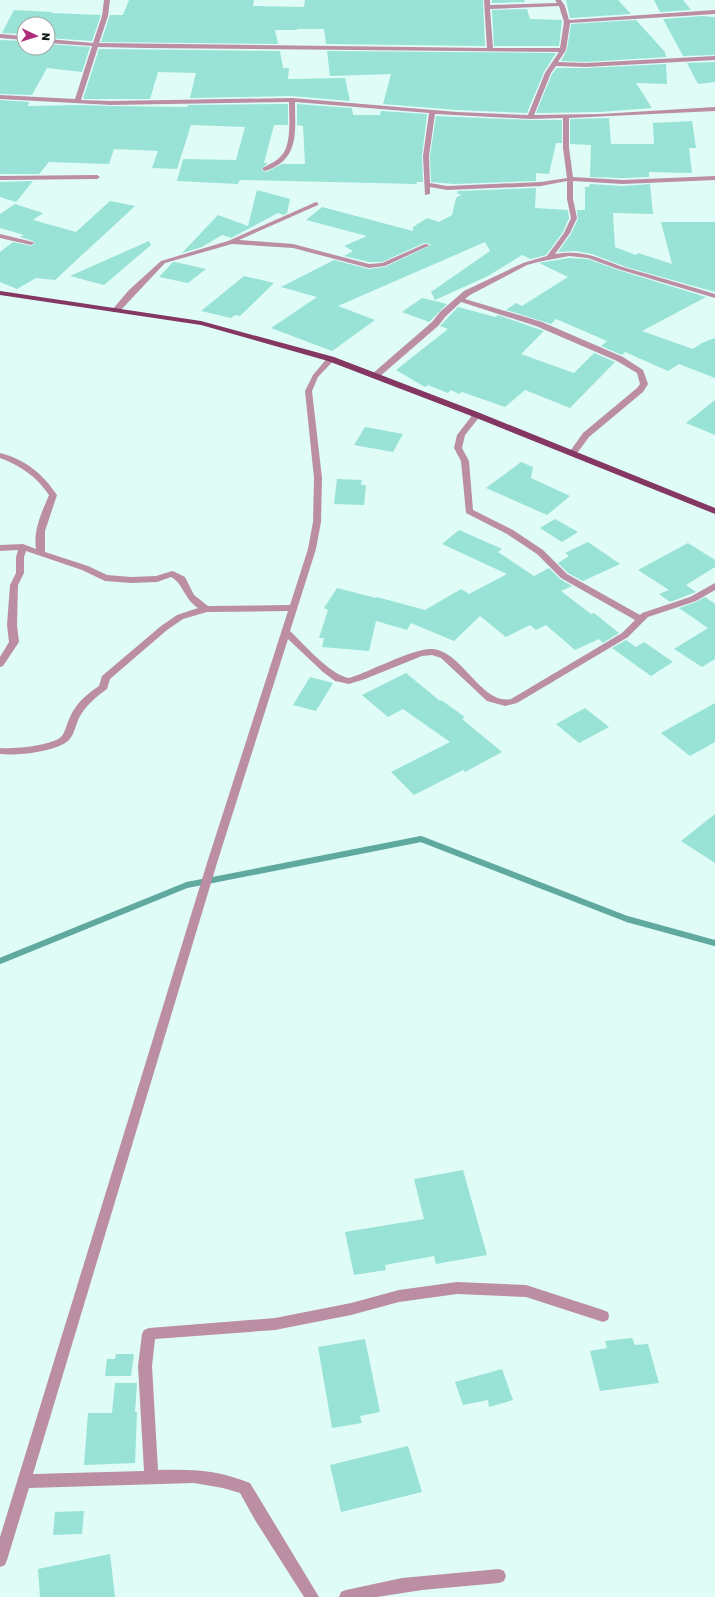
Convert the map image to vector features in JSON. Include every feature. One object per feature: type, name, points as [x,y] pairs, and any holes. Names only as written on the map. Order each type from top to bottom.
[{"type":"main road","points":[[0,293],[171,318],[234,331],[331,359],[477,415],[715,511]]},
{"type":"street","points":[[77,102],[106,16],[108,0]]},
{"type":"street","points":[[487,0],[490,48]]},
{"type":"street","points":[[488,7],[559,2],[567,22],[563,50],[545,78],[530,117]]},
{"type":"street","points":[[567,22],[715,12]]},
{"type":"street","points":[[0,36],[16,37]]},
{"type":"street","points":[[56,42],[95,45],[490,48],[563,50]]},
{"type":"street","points":[[553,64],[586,65],[715,58]]},
{"type":"street","points":[[0,98],[77,102],[149,103],[292,100],[365,105],[432,112],[530,117],[566,117],[715,109]]},
{"type":"street","points":[[265,169],[282,159],[287,154],[291,145],[292,100]]},
{"type":"street","points":[[427,194],[426,156],[432,112]]},
{"type":"street","points":[[549,258],[567,233],[574,218],[570,199],[570,179],[566,148],[566,117]]},
{"type":"street","points":[[0,178],[97,177]]},
{"type":"street","points":[[427,185],[448,188],[541,184],[570,179],[623,182],[715,178]]},
{"type":"street","points":[[116,310],[163,262],[230,242],[316,204]]},
{"type":"street","points":[[0,236],[31,243]]},
{"type":"street","points":[[230,242],[293,246],[369,266],[383,264],[427,245]]},
{"type":"street","points":[[375,376],[435,324],[459,299],[467,293],[525,264],[549,258],[569,254],[589,256],[620,268],[715,296]]},
{"type":"street","points":[[459,299],[539,324],[620,359],[640,372],[644,384],[640,390],[586,435],[572,454]]},
{"type":"street","points":[[0,1560],[210,870],[264,696],[294,608],[312,549],[317,522],[318,478],[308,388],[311,381],[331,359]]},
{"type":"street","points":[[477,415],[461,435],[458,448],[465,461],[469,511],[510,532],[540,552],[564,576],[611,604],[640,619]]},
{"type":"street","points":[[0,455],[23,464],[45,483],[53,495],[41,530],[39,545],[41,553]]},
{"type":"street","points":[[0,548],[24,547],[85,568],[105,578],[131,580],[158,579],[172,574],[182,579],[188,594],[195,603],[206,609]]},
{"type":"street","points":[[0,664],[14,642],[12,625],[14,585],[20,573],[20,557],[24,547]]},
{"type":"street","points":[[286,632],[326,670],[338,679],[349,681],[421,653],[433,652],[444,656],[490,699],[505,703],[514,701],[625,635],[640,619],[645,616],[693,599],[715,586]]},
{"type":"street","points":[[0,751],[8,752],[38,749],[55,745],[66,738],[75,716],[88,698],[104,687],[105,678],[164,628],[180,617],[206,609],[294,608]]},
{"type":"street","points":[[151,1478],[145,1366],[149,1334],[275,1324],[351,1309],[398,1296],[458,1288],[526,1291],[603,1316]]},
{"type":"street","points":[[24,1481],[194,1476],[223,1481],[245,1488],[260,1515],[312,1597]]},
{"type":"street","points":[[346,1597],[359,1593],[415,1585],[499,1576]]},
{"type":"building","points":[[129,0],[254,0],[253,6],[304,7],[305,0],[483,0],[485,46],[326,44],[324,29],[275,30],[278,44],[101,42],[110,15],[123,15]]},
{"type":"building","points":[[492,0],[524,0],[525,2],[492,3]]},
{"type":"building","points":[[566,0],[618,0],[631,14],[570,18]]},
{"type":"building","points":[[654,0],[683,0],[691,10],[660,12]]},
{"type":"building","points":[[527,9],[530,19],[562,20],[559,46],[494,46],[492,10]]},
{"type":"building","points":[[14,10],[101,15],[92,41],[56,39],[56,16],[16,16],[16,34],[2,33]]},
{"type":"building","points":[[702,16],[715,17],[715,55],[683,56],[663,19]]},
{"type":"building","points":[[636,20],[665,52],[666,57],[586,62],[561,61],[567,50],[571,24]]},
{"type":"building","points":[[0,40],[16,41],[16,56],[56,56],[56,45],[90,47],[82,72],[47,68],[32,95],[0,94]]},
{"type":"building","points":[[99,49],[280,51],[283,68],[289,68],[288,79],[345,78],[350,101],[292,96],[190,98],[196,73],[158,72],[150,99],[83,99]]},
{"type":"building","points":[[327,51],[556,53],[544,72],[527,113],[457,110],[383,104],[391,74],[330,76]]},
{"type":"building","points":[[715,62],[715,82],[698,84],[687,63]]},
{"type":"building","points":[[666,64],[667,84],[636,83],[652,108],[600,112],[536,113],[552,74],[557,68]]},
{"type":"building","points":[[0,100],[29,102],[28,106],[80,105],[187,107],[188,105],[288,104],[288,125],[274,125],[264,163],[268,163],[261,169],[266,172],[282,164],[305,164],[303,126],[297,125],[297,104],[352,108],[353,115],[380,115],[381,111],[427,114],[422,156],[423,182],[416,182],[417,184],[242,180],[239,181],[238,184],[177,181],[183,159],[236,160],[245,127],[191,125],[177,169],[152,168],[158,151],[114,149],[109,164],[49,162],[39,174],[0,174]]},
{"type":"building","points":[[436,116],[562,120],[562,143],[556,143],[549,174],[536,173],[536,181],[454,184],[431,182],[430,156]]},
{"type":"building","points":[[609,118],[611,144],[654,144],[653,123],[692,121],[696,148],[689,148],[692,173],[649,172],[649,177],[590,177],[591,145],[570,144],[570,119]]},
{"type":"building","points":[[33,181],[16,202],[0,197],[0,182]]},
{"type":"building","points":[[590,184],[623,186],[650,184],[653,214],[613,213],[615,247],[636,255],[638,253],[672,264],[661,222],[715,222],[715,292],[626,267],[592,254],[575,251],[558,252],[571,234],[578,219],[577,210],[585,210],[585,187],[589,187]]},
{"type":"building","points":[[536,188],[535,208],[568,210],[569,218],[563,232],[546,255],[531,259],[522,255],[488,276],[435,300],[431,292],[490,251],[485,242],[338,306],[375,320],[332,351],[271,328],[317,297],[281,287],[334,260],[369,269],[385,267],[431,245],[424,243],[382,262],[369,262],[344,256],[353,251],[344,246],[367,236],[306,220],[322,207],[413,231],[413,227],[427,218],[439,222],[452,215],[456,198],[462,194],[457,194],[458,191]]},
{"type":"building","points":[[257,190],[290,199],[287,213],[284,215],[278,213],[231,238],[222,235],[202,247],[182,253],[218,215],[248,226]]},
{"type":"building","points":[[110,201],[135,206],[55,280],[36,278],[17,289],[0,282],[0,252],[13,242],[31,246],[35,243],[20,237],[24,235],[0,228],[0,214],[15,204],[43,213],[33,220],[76,232]]},
{"type":"building","points":[[149,241],[151,245],[104,285],[70,276]]},
{"type":"building","points":[[569,258],[588,259],[618,270],[706,297],[642,331],[693,349],[702,343],[715,338],[715,378],[679,364],[668,371],[625,352],[622,355],[601,346],[607,341],[556,319],[551,324],[506,310],[516,303],[522,306],[568,277],[539,263]]},
{"type":"building","points":[[173,262],[206,269],[188,283],[159,277]]},
{"type":"building","points":[[244,276],[274,283],[240,316],[235,315],[231,318],[201,311]]},
{"type":"building","points":[[422,298],[447,304],[429,322],[402,312]]},
{"type":"building","points":[[458,307],[495,317],[498,315],[544,331],[521,354],[574,373],[594,353],[615,362],[570,408],[525,390],[505,407],[462,392],[459,394],[451,390],[448,393],[428,385],[425,387],[396,370],[448,329],[440,326]]},
{"type":"building","points":[[715,400],[715,435],[686,423]]},
{"type":"building","points":[[365,427],[403,434],[393,452],[354,445]]},
{"type":"building","points":[[521,462],[533,467],[531,478],[570,496],[547,515],[486,488]]},
{"type":"building","points":[[337,479],[362,480],[361,485],[366,485],[364,505],[334,504]]},
{"type":"building","points":[[555,519],[578,532],[562,542],[540,528]]},
{"type":"building","points":[[459,530],[502,549],[498,552],[534,576],[549,568],[560,579],[572,586],[561,591],[591,614],[594,613],[619,633],[603,643],[599,639],[575,650],[546,625],[536,630],[530,625],[506,637],[480,616],[454,641],[411,623],[407,630],[376,621],[369,651],[322,647],[324,638],[319,638],[328,610],[324,608],[337,588],[425,610],[461,589],[469,594],[507,574],[442,544]]},
{"type":"building","points":[[588,542],[620,564],[583,581],[568,573],[558,563],[569,556],[565,553]]},
{"type":"building","points":[[688,543],[715,560],[715,567],[686,585],[696,592],[670,602],[659,594],[669,590],[638,570]]},
{"type":"building","points":[[705,597],[715,604],[715,659],[702,667],[674,649],[708,628],[679,608]]},
{"type":"building","points":[[626,640],[636,647],[644,642],[673,662],[651,676],[612,648]]},
{"type":"building","points":[[406,673],[440,701],[441,700],[465,717],[462,719],[502,752],[465,772],[463,770],[414,795],[391,772],[450,742],[403,709],[388,717],[362,695]]},
{"type":"building","points":[[310,677],[333,683],[316,711],[293,705]]},
{"type":"building","points":[[715,703],[715,742],[690,756],[661,733]]},
{"type":"building","points":[[585,708],[609,727],[579,743],[556,724]]},
{"type":"building","points":[[715,814],[715,863],[681,841]]},
{"type":"building","points":[[463,1170],[487,1255],[436,1264],[434,1256],[385,1265],[386,1270],[354,1275],[345,1232],[424,1219],[414,1179]]},
{"type":"building","points":[[632,1338],[635,1345],[648,1344],[659,1383],[600,1391],[590,1351],[607,1348],[605,1341]]},
{"type":"building","points":[[365,1339],[380,1412],[360,1416],[362,1423],[332,1428],[318,1347]]},
{"type":"building","points":[[116,1354],[134,1354],[131,1376],[105,1376],[107,1359],[115,1359]]},
{"type":"building","points":[[502,1369],[513,1400],[489,1407],[488,1400],[463,1405],[455,1382]]},
{"type":"building","points":[[115,1383],[137,1383],[135,1412],[137,1412],[135,1463],[84,1465],[88,1413],[112,1413]]},
{"type":"building","points":[[408,1446],[422,1492],[341,1512],[330,1465]]},
{"type":"building","points":[[84,1511],[82,1534],[53,1535],[55,1512]]},
{"type":"building","points":[[110,1554],[115,1597],[40,1597],[38,1569]]},
{"type":"waterway","points":[[0,961],[187,885],[421,839],[627,919],[715,943]]}]
